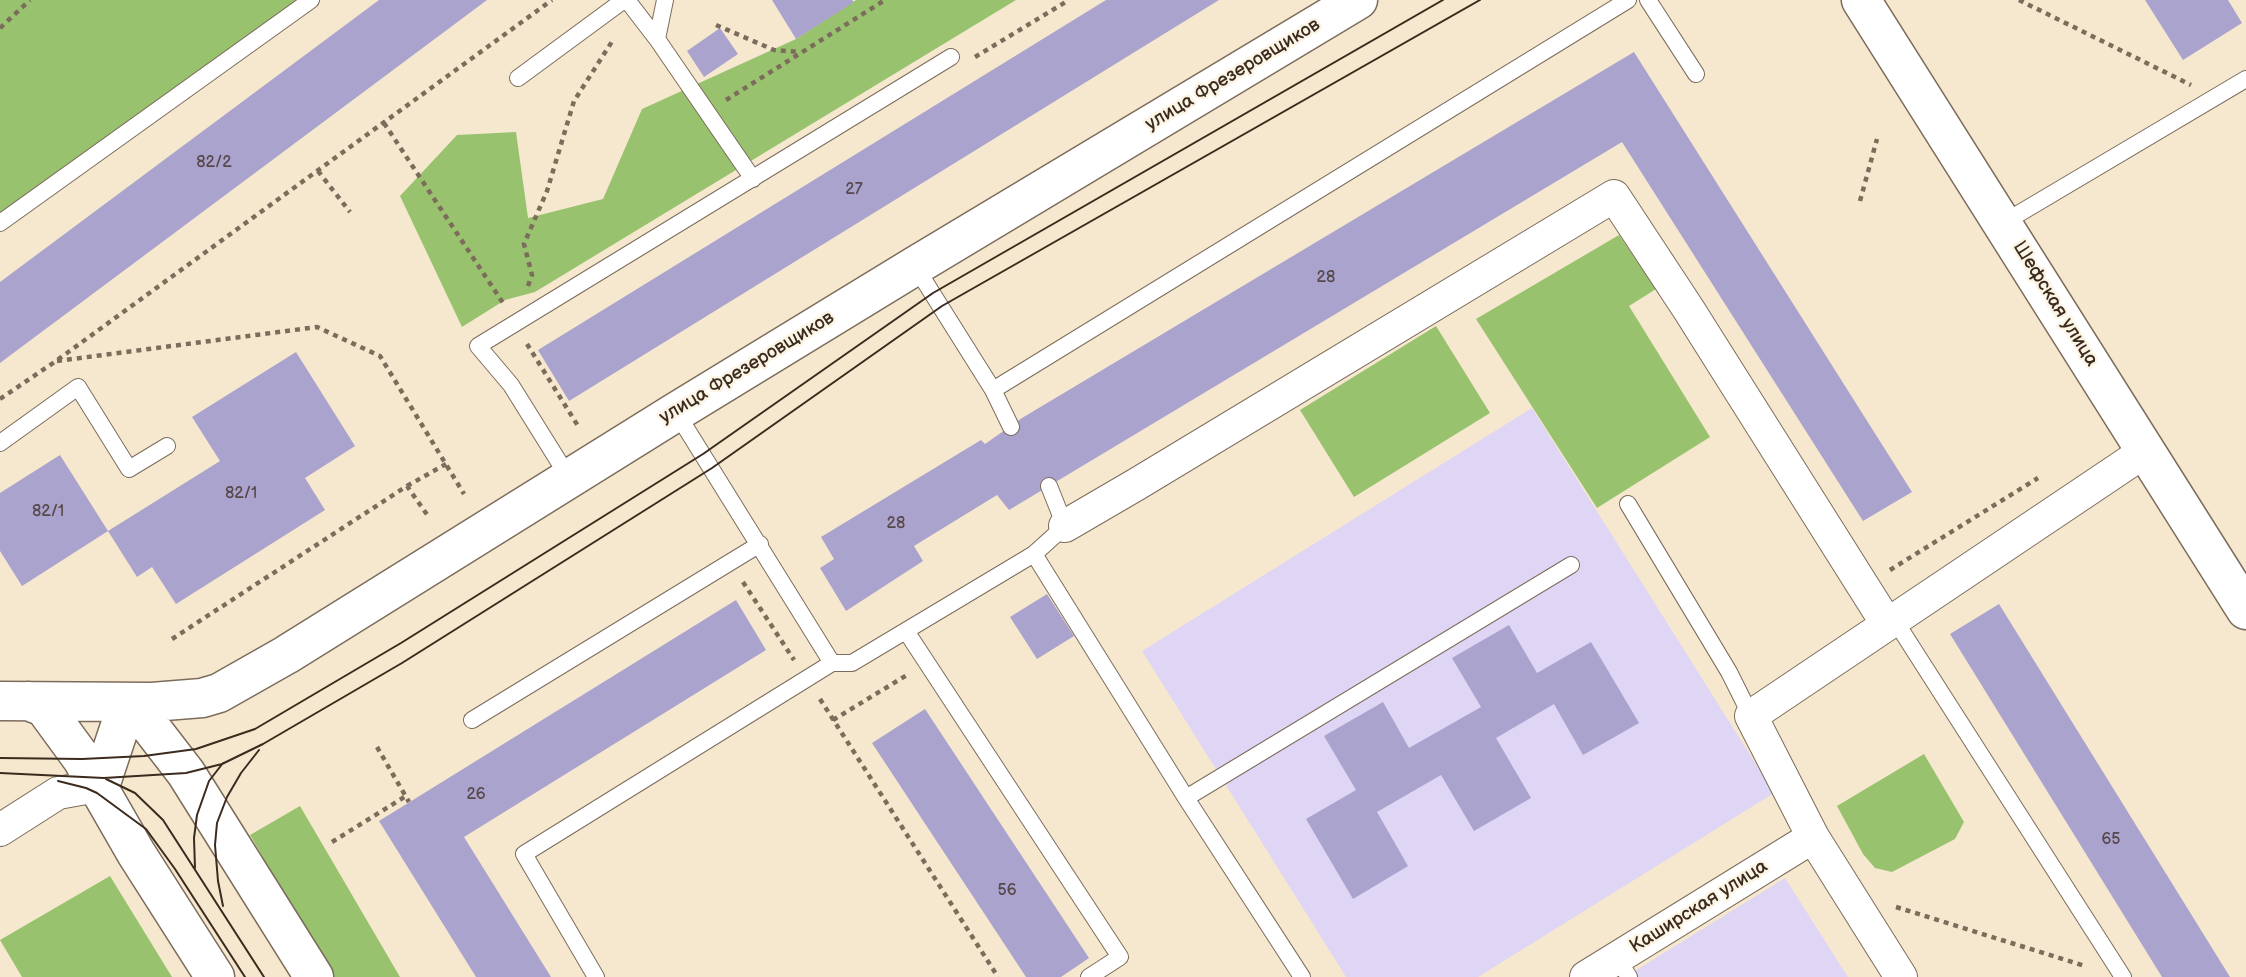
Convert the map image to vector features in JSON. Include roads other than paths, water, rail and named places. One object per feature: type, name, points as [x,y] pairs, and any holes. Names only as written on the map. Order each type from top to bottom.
[{"type":"main road","name":"улица Фрезеровщиков","points":[[14,701],[180,700],[219,693],[286,655],[915,266],[1358,0]]},
{"type":"main road","name":"Шефская улица","points":[[1861,0],[2246,610]]},
{"type":"main road","points":[[202,799],[191,765],[188,739],[190,729],[198,716],[219,693]]},
{"type":"main road","points":[[14,701],[44,707],[55,720],[215,977]]},
{"type":"main road","points":[[99,789],[128,702]]},
{"type":"main road","points":[[128,702],[156,734],[202,799],[314,977]]},
{"type":"street","points":[[1065,526],[1614,196],[1891,621]]},
{"type":"street","points":[[1901,977],[1813,837],[1751,716],[2147,450]]},
{"type":"street","points":[[0,830],[58,793],[86,788],[99,789]]},
{"type":"street","name":"Каширская улица","points":[[1586,977],[1623,967],[1813,837]]},
{"type":"lane","points":[[0,223],[311,0]]},
{"type":"lane","points":[[657,39],[665,0]]},
{"type":"lane","points":[[993,390],[1628,0]]},
{"type":"lane","points":[[1648,0],[1696,74]]},
{"type":"lane","points":[[518,78],[627,2],[657,39],[753,179]]},
{"type":"lane","points":[[569,478],[511,385],[478,346],[951,57]]},
{"type":"lane","points":[[2003,223],[2246,79]]},
{"type":"lane","points":[[915,266],[993,390],[1011,427]]},
{"type":"lane","points":[[0,443],[78,387],[129,469],[167,446]]},
{"type":"lane","points":[[676,412],[832,663]]},
{"type":"lane","points":[[596,977],[524,854],[832,663],[852,663],[1034,554],[1065,526],[1049,486]]},
{"type":"lane","points":[[1628,504],[1729,672],[1751,716]]},
{"type":"lane","points":[[472,720],[760,544]]},
{"type":"lane","points":[[1034,554],[1186,798],[1302,977]]},
{"type":"lane","points":[[1186,798],[1572,565]]},
{"type":"lane","points":[[1891,621],[2123,977]]},
{"type":"lane","points":[[906,631],[1120,957],[1089,977]]},
{"type":"tram line","points":[[0,758],[82,759],[144,756],[196,749],[255,729],[401,643],[703,454],[933,293],[1443,0]]},
{"type":"tram line","points":[[0,773],[104,778],[186,773],[222,764],[263,744],[402,663],[712,468],[942,306],[1480,0]]},
{"type":"tram line","points":[[223,906],[215,845],[217,823],[227,797],[259,750]]},
{"type":"tram line","points":[[195,868],[194,838],[197,815],[209,781],[223,763]]},
{"type":"tram line","points":[[106,779],[135,793],[163,820],[264,977]]},
{"type":"tram line","points":[[58,781],[97,793],[146,829],[245,977]]}]
